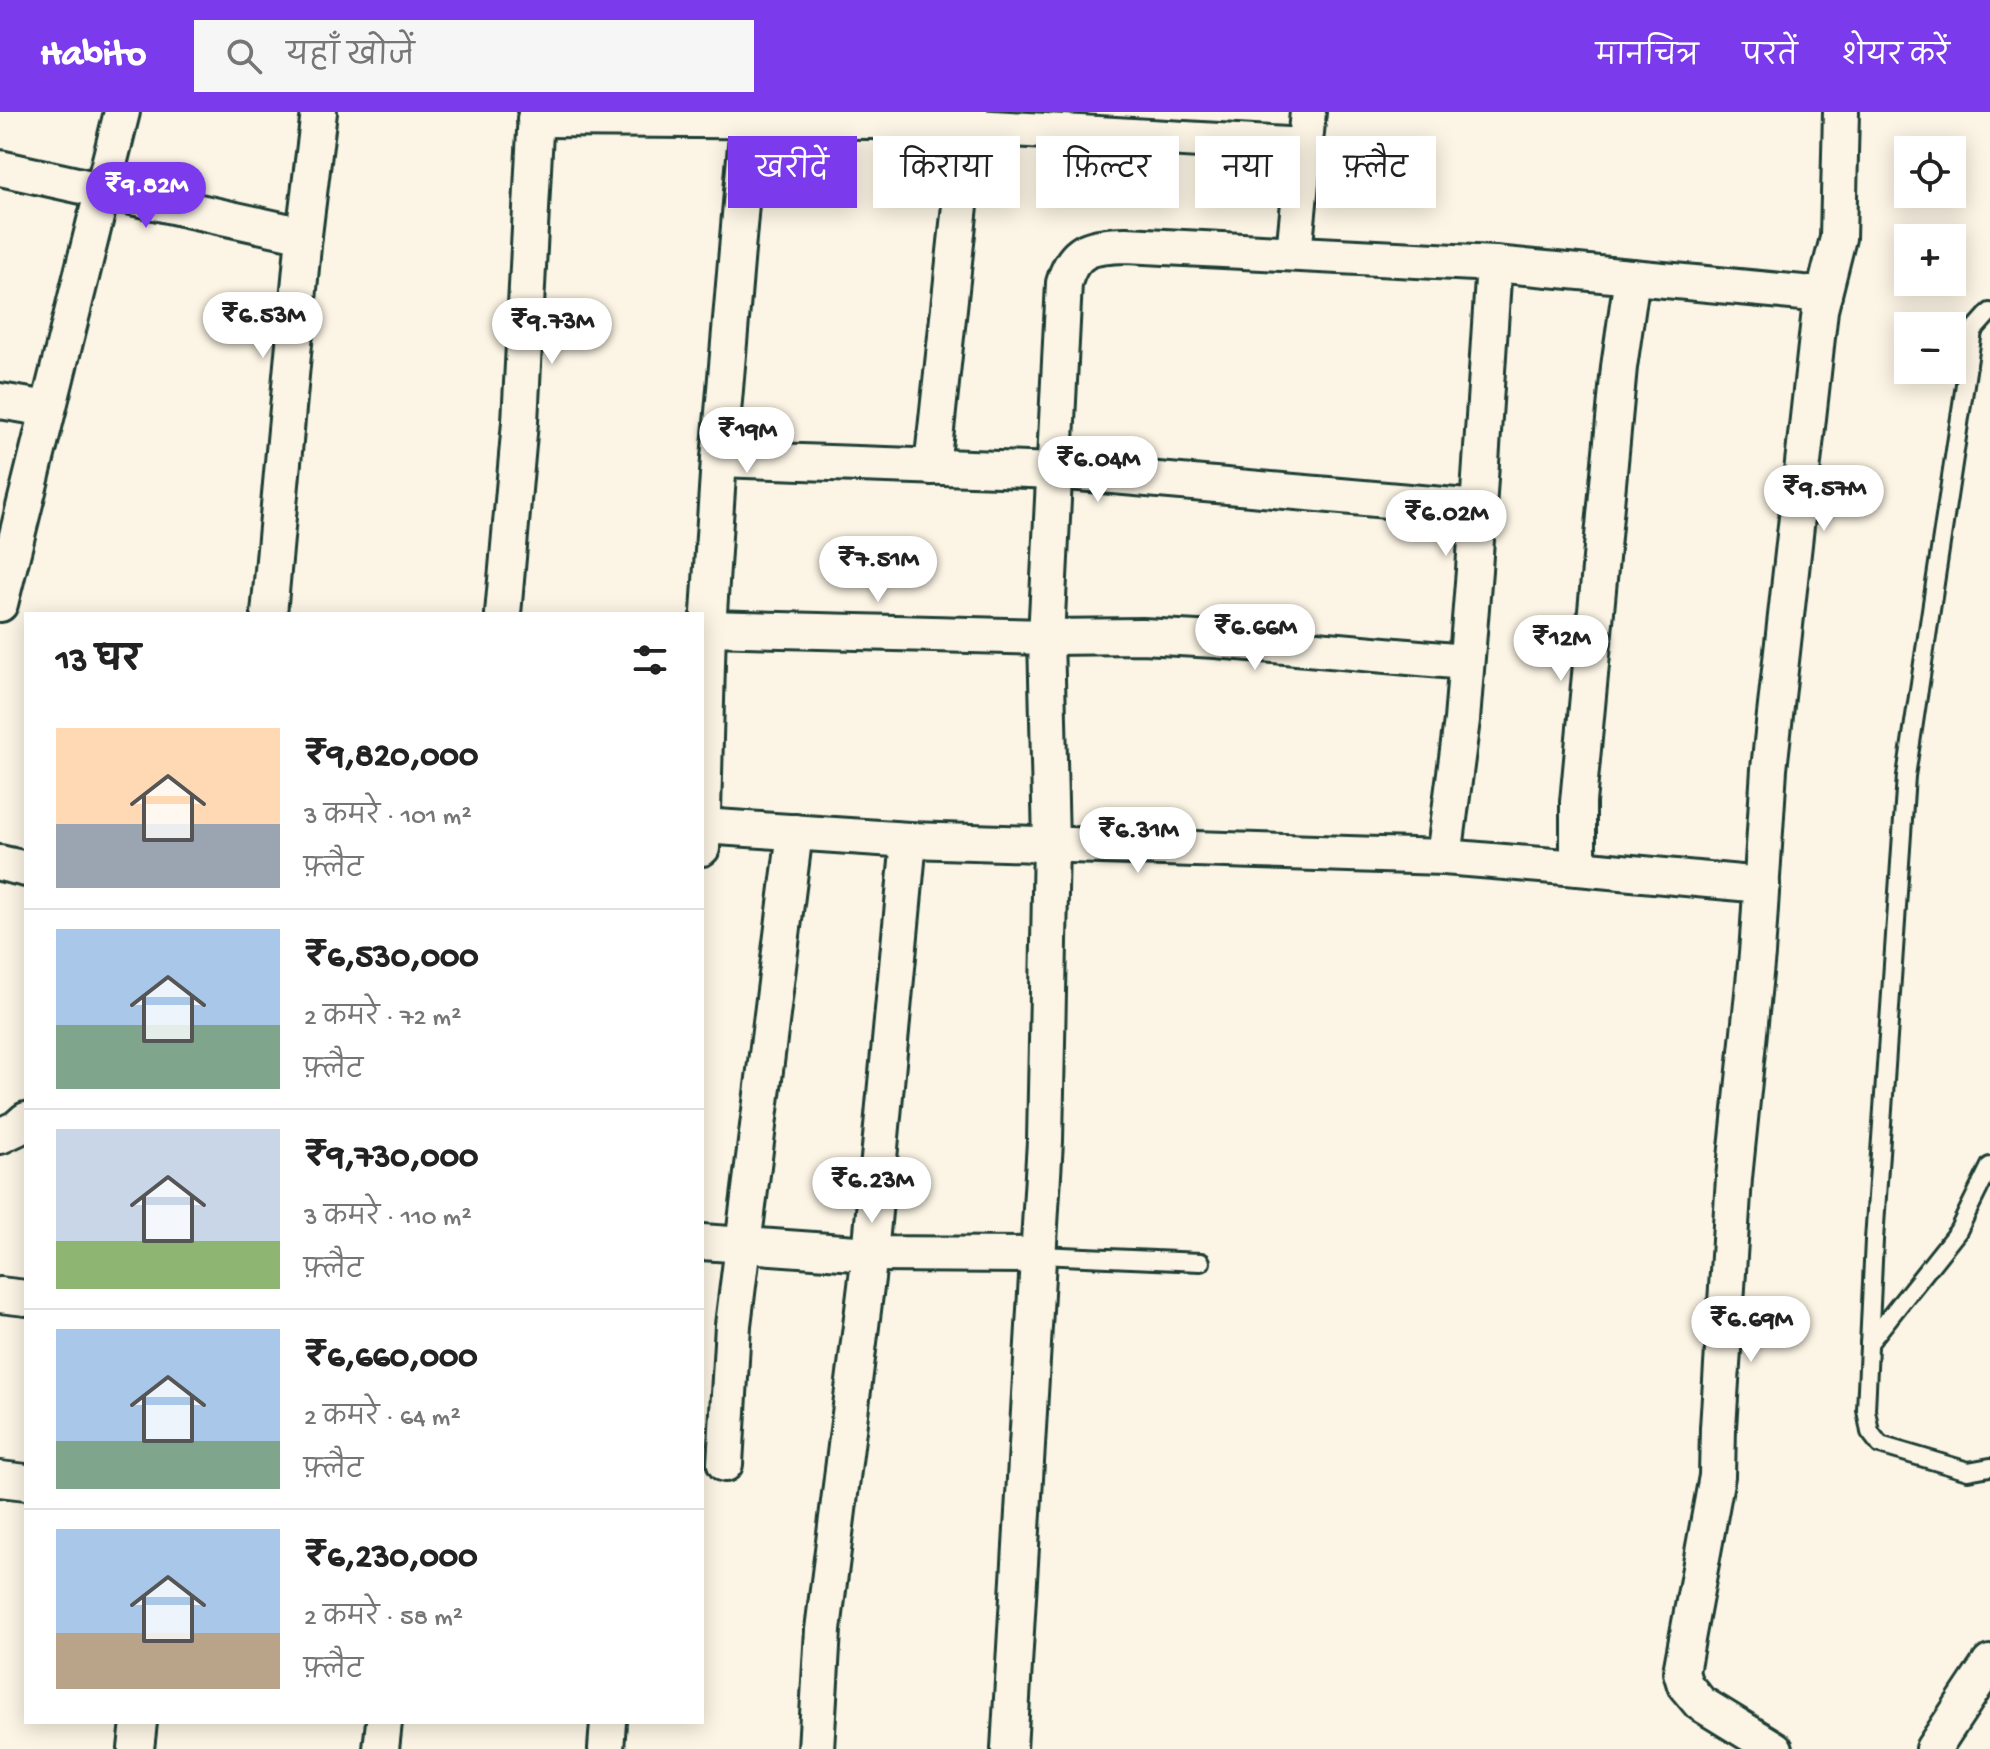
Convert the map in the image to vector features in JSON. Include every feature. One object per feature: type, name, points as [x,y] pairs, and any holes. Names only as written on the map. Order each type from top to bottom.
[{"type":"street","points":[[0,604],[122,112]]},
{"type":"street","points":[[269,612],[304,235],[319,112]]},
{"type":"street","points":[[1294,253],[1308,112]]},
{"type":"street","points":[[1775,1749],[1700,1703],[1685,1685],[1681,1672],[1717,1476],[1734,1178],[1757,954],[1769,769],[1824,295],[1838,238],[1841,112]]},
{"type":"street","points":[[503,612],[520,422],[535,116],[748,122],[969,119],[1305,146]]},
{"type":"street","points":[[932,467],[969,119]]},
{"type":"street","points":[[704,793],[708,628],[719,459],[748,122]]},
{"type":"street","points":[[0,168],[304,235]]},
{"type":"street","points":[[1009,1749],[1045,1141],[1051,843],[1046,637],[1064,283],[1073,260],[1104,245],[1294,253],[1494,264],[1824,295]]},
{"type":"street","points":[[1444,857],[1462,720],[1494,264]]},
{"type":"street","points":[[1578,868],[1578,802],[1619,367],[1632,277]]},
{"type":"street","points":[[0,401],[48,409]]},
{"type":"street","points":[[719,459],[1056,471],[1478,508]]},
{"type":"street","points":[[708,628],[1046,637],[1142,636],[1465,662]]},
{"type":"street","points":[[704,834],[795,832],[909,840],[1444,857],[1762,885]]},
{"type":"street","points":[[725,1464],[733,1325],[795,832]]},
{"type":"street","points":[[816,1749],[823,1630],[870,1254],[909,840]]},
{"type":"street","points":[[0,863],[24,869]]},
{"type":"street","points":[[0,1136],[24,1122]]},
{"type":"street","points":[[704,1242],[870,1254],[1039,1255]]},
{"type":"street","points":[[0,1295],[24,1298]]},
{"type":"street","points":[[0,1479],[24,1482]]},
{"type":"street","points":[[1933,1749],[1990,1663]]},
{"type":"street","points":[[136,1749],[139,1724]]},
{"type":"street","points":[[381,1749],[384,1724]]},
{"type":"street","points":[[606,1749],[608,1724]]},
{"type":"lane","points":[[1990,312],[1973,331],[1906,776],[1875,1225],[1866,1410],[1870,1432],[1880,1445],[1968,1471],[1990,1467]]},
{"type":"lane","points":[[1869,1343],[1958,1231],[1990,1166]]},
{"type":"lane","points":[[1039,1255],[1201,1262]]}]
